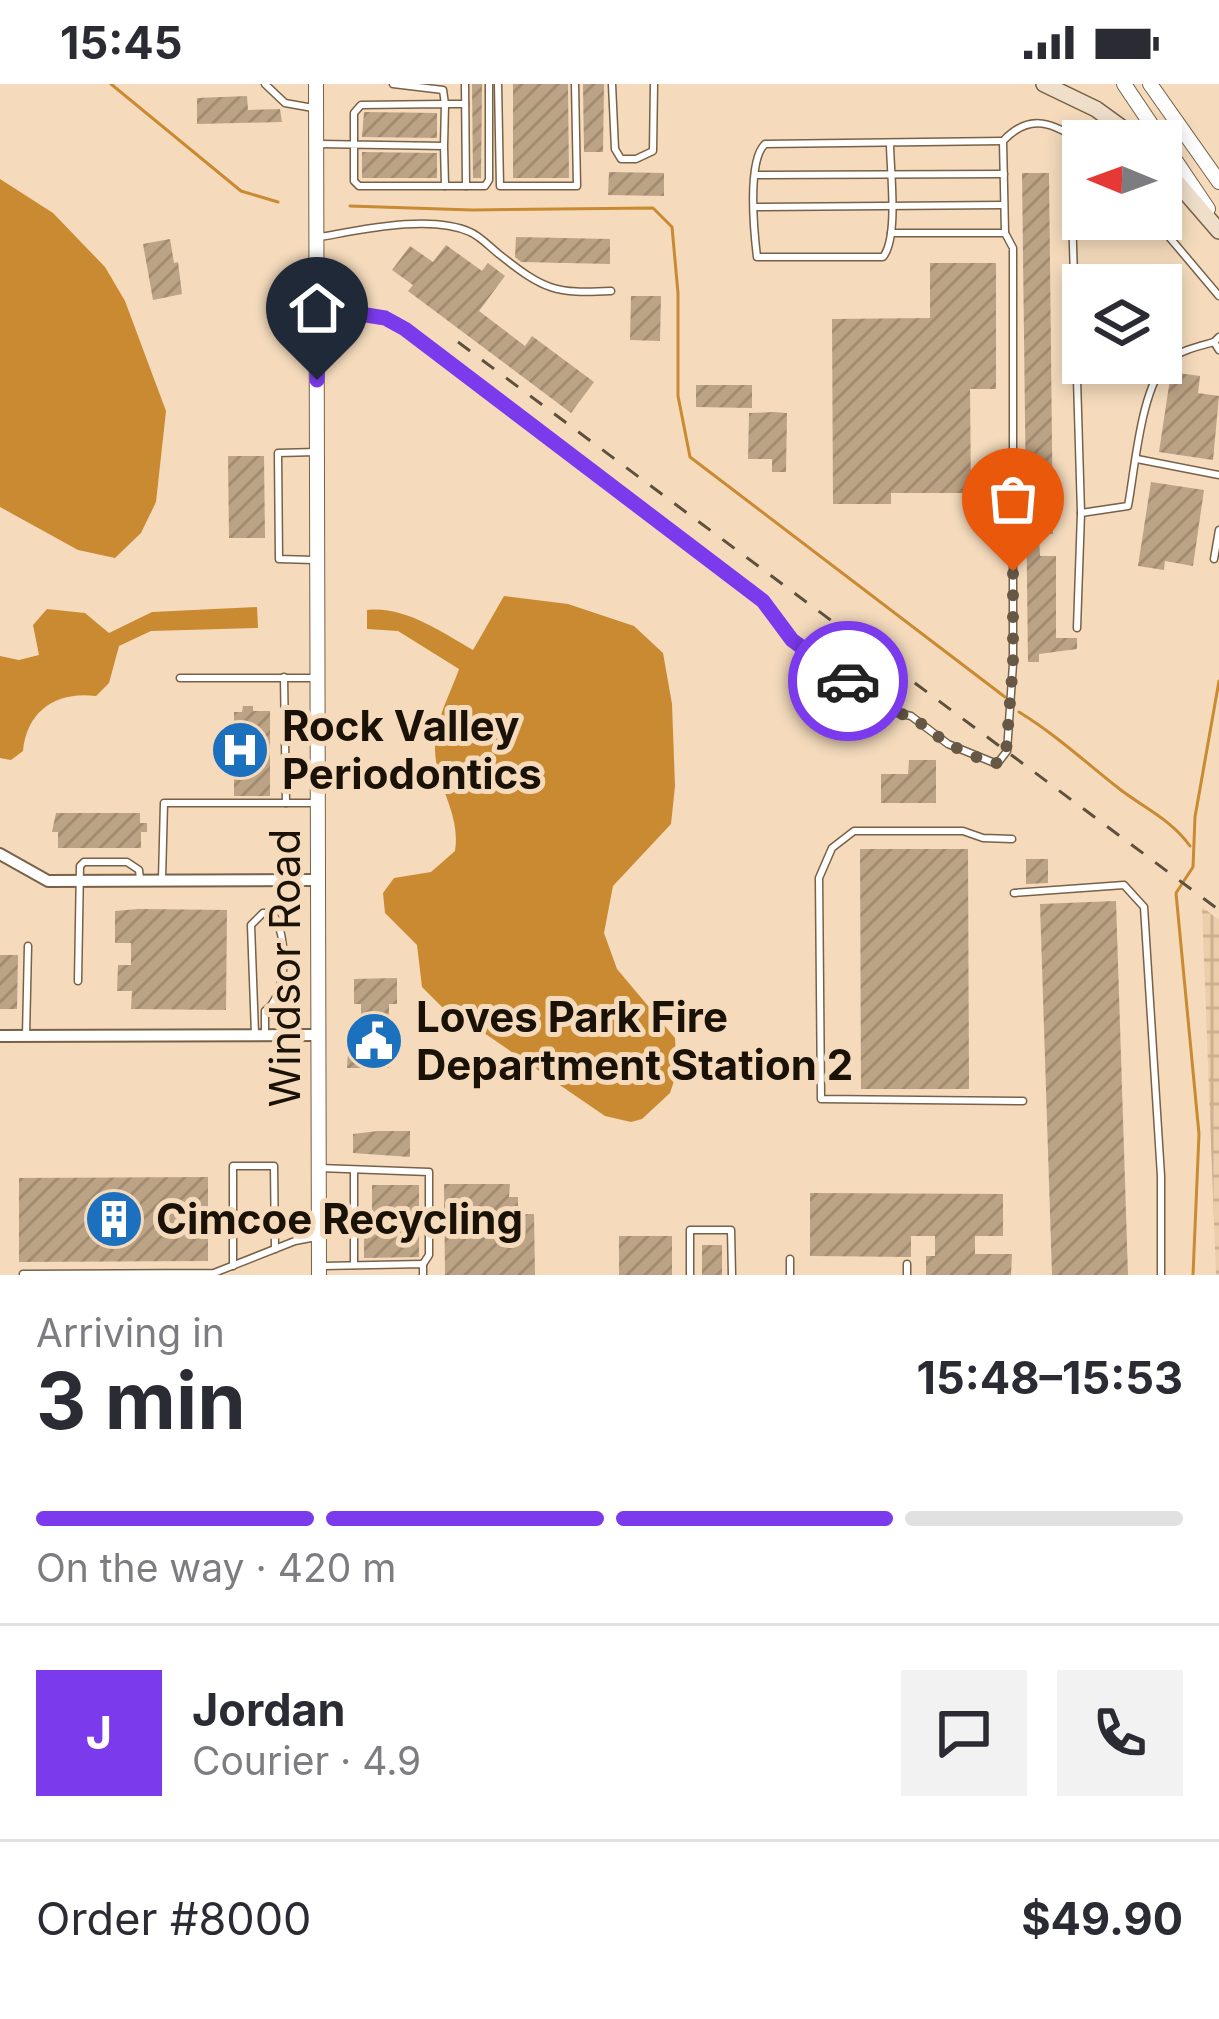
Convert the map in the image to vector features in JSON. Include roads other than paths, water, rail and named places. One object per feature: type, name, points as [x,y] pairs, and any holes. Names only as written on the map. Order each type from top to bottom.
[{"type":"main road","points":[[1044,84],[1111,120]]},
{"type":"main road","points":[[1182,188],[1219,229]]},
{"type":"street","name":"Windsor Road","points":[[316,84],[319,1270]]},
{"type":"street","points":[[1124,84],[1219,229]]},
{"type":"street","points":[[1150,84],[1219,182]]},
{"type":"street","points":[[0,854],[48,881],[318,880]]},
{"type":"street","points":[[0,1036],[319,1035]]},
{"type":"lane","points":[[265,84],[285,103],[316,108]]},
{"type":"lane","points":[[393,84],[443,90],[445,186]]},
{"type":"lane","points":[[465,84],[466,186]]},
{"type":"lane","points":[[465,104],[361,105],[353,113],[354,182],[359,186],[485,186],[489,180],[489,84]]},
{"type":"lane","points":[[498,84],[500,186],[577,186],[575,84]]},
{"type":"lane","points":[[612,84],[615,149],[622,159],[653,151],[654,84]]},
{"type":"lane","points":[[317,307],[385,318],[405,329],[763,601],[792,640],[888,711],[911,716],[948,744],[997,764],[1006,752],[1013,664],[1013,248],[1005,233],[1003,141],[1017,126],[1034,122],[1062,129]]},
{"type":"lane","points":[[890,143],[890,249],[882,259],[759,258],[754,175],[757,152],[765,144],[1003,141]]},
{"type":"lane","points":[[316,144],[444,146]]},
{"type":"lane","points":[[754,175],[1004,174]]},
{"type":"lane","points":[[755,208],[1004,205]]},
{"type":"lane","points":[[316,238],[373,226],[445,226],[471,232],[531,279],[565,293],[611,291]]},
{"type":"lane","points":[[891,233],[1005,233]]},
{"type":"lane","points":[[1074,240],[1081,513],[1077,628]]},
{"type":"lane","points":[[1172,240],[1219,296]]},
{"type":"lane","points":[[1081,513],[1128,506],[1150,394],[1159,372],[1180,353],[1217,343]]},
{"type":"lane","points":[[317,452],[278,454],[279,559],[317,560]]},
{"type":"lane","points":[[1137,459],[1219,475]]},
{"type":"lane","points":[[1214,559],[1219,530]]},
{"type":"lane","points":[[284,677],[286,803]]},
{"type":"lane","points":[[180,678],[318,678]]},
{"type":"lane","points":[[162,879],[164,803],[318,803]]},
{"type":"lane","points":[[1012,839],[983,838],[963,831],[854,831],[832,848],[819,878],[821,1099],[1023,1101]]},
{"type":"lane","points":[[78,981],[79,880]]},
{"type":"lane","points":[[1014,892],[1124,885],[1144,907],[1160,1176],[1160,1275]]},
{"type":"lane","points":[[263,913],[272,913],[279,922],[281,991],[266,1011],[260,1034],[250,1000],[251,925],[263,913]]},
{"type":"lane","points":[[26,1036],[28,946]]},
{"type":"lane","points":[[233,1266],[232,1166],[274,1166],[275,1249]]},
{"type":"lane","points":[[319,1168],[429,1172],[429,1255],[423,1275]]},
{"type":"lane","points":[[354,1169],[354,1265]]},
{"type":"lane","points":[[690,1275],[690,1230],[731,1230],[732,1275]]},
{"type":"lane","points":[[23,1274],[214,1273],[319,1236]]},
{"type":"lane","points":[[790,1259],[790,1275]]},
{"type":"lane","points":[[319,1270],[423,1264]]},
{"type":"lane","points":[[907,1264],[907,1275]]},
{"type":"waterway","points":[[111,84],[241,191],[278,202]]},
{"type":"waterway","points":[[350,206],[653,208],[672,227],[678,293],[678,396],[690,457],[1005,697]]},
{"type":"waterway","points":[[1193,1275],[1199,1134],[1176,893],[1193,867],[1195,817],[1219,681]]},
{"type":"waterway","points":[[1019,712],[1165,821],[1190,846]]},
{"type":"railway","points":[[458,342],[1219,910]]},
{"type":"place","name":"Rock Valley Periodontics","points":[[240,750]]},
{"type":"place","name":"Loves Park Fire Department Station 2","points":[[374,1041]]},
{"type":"place","name":"Cimcoe Recycling","points":[[114,1219]]}]
